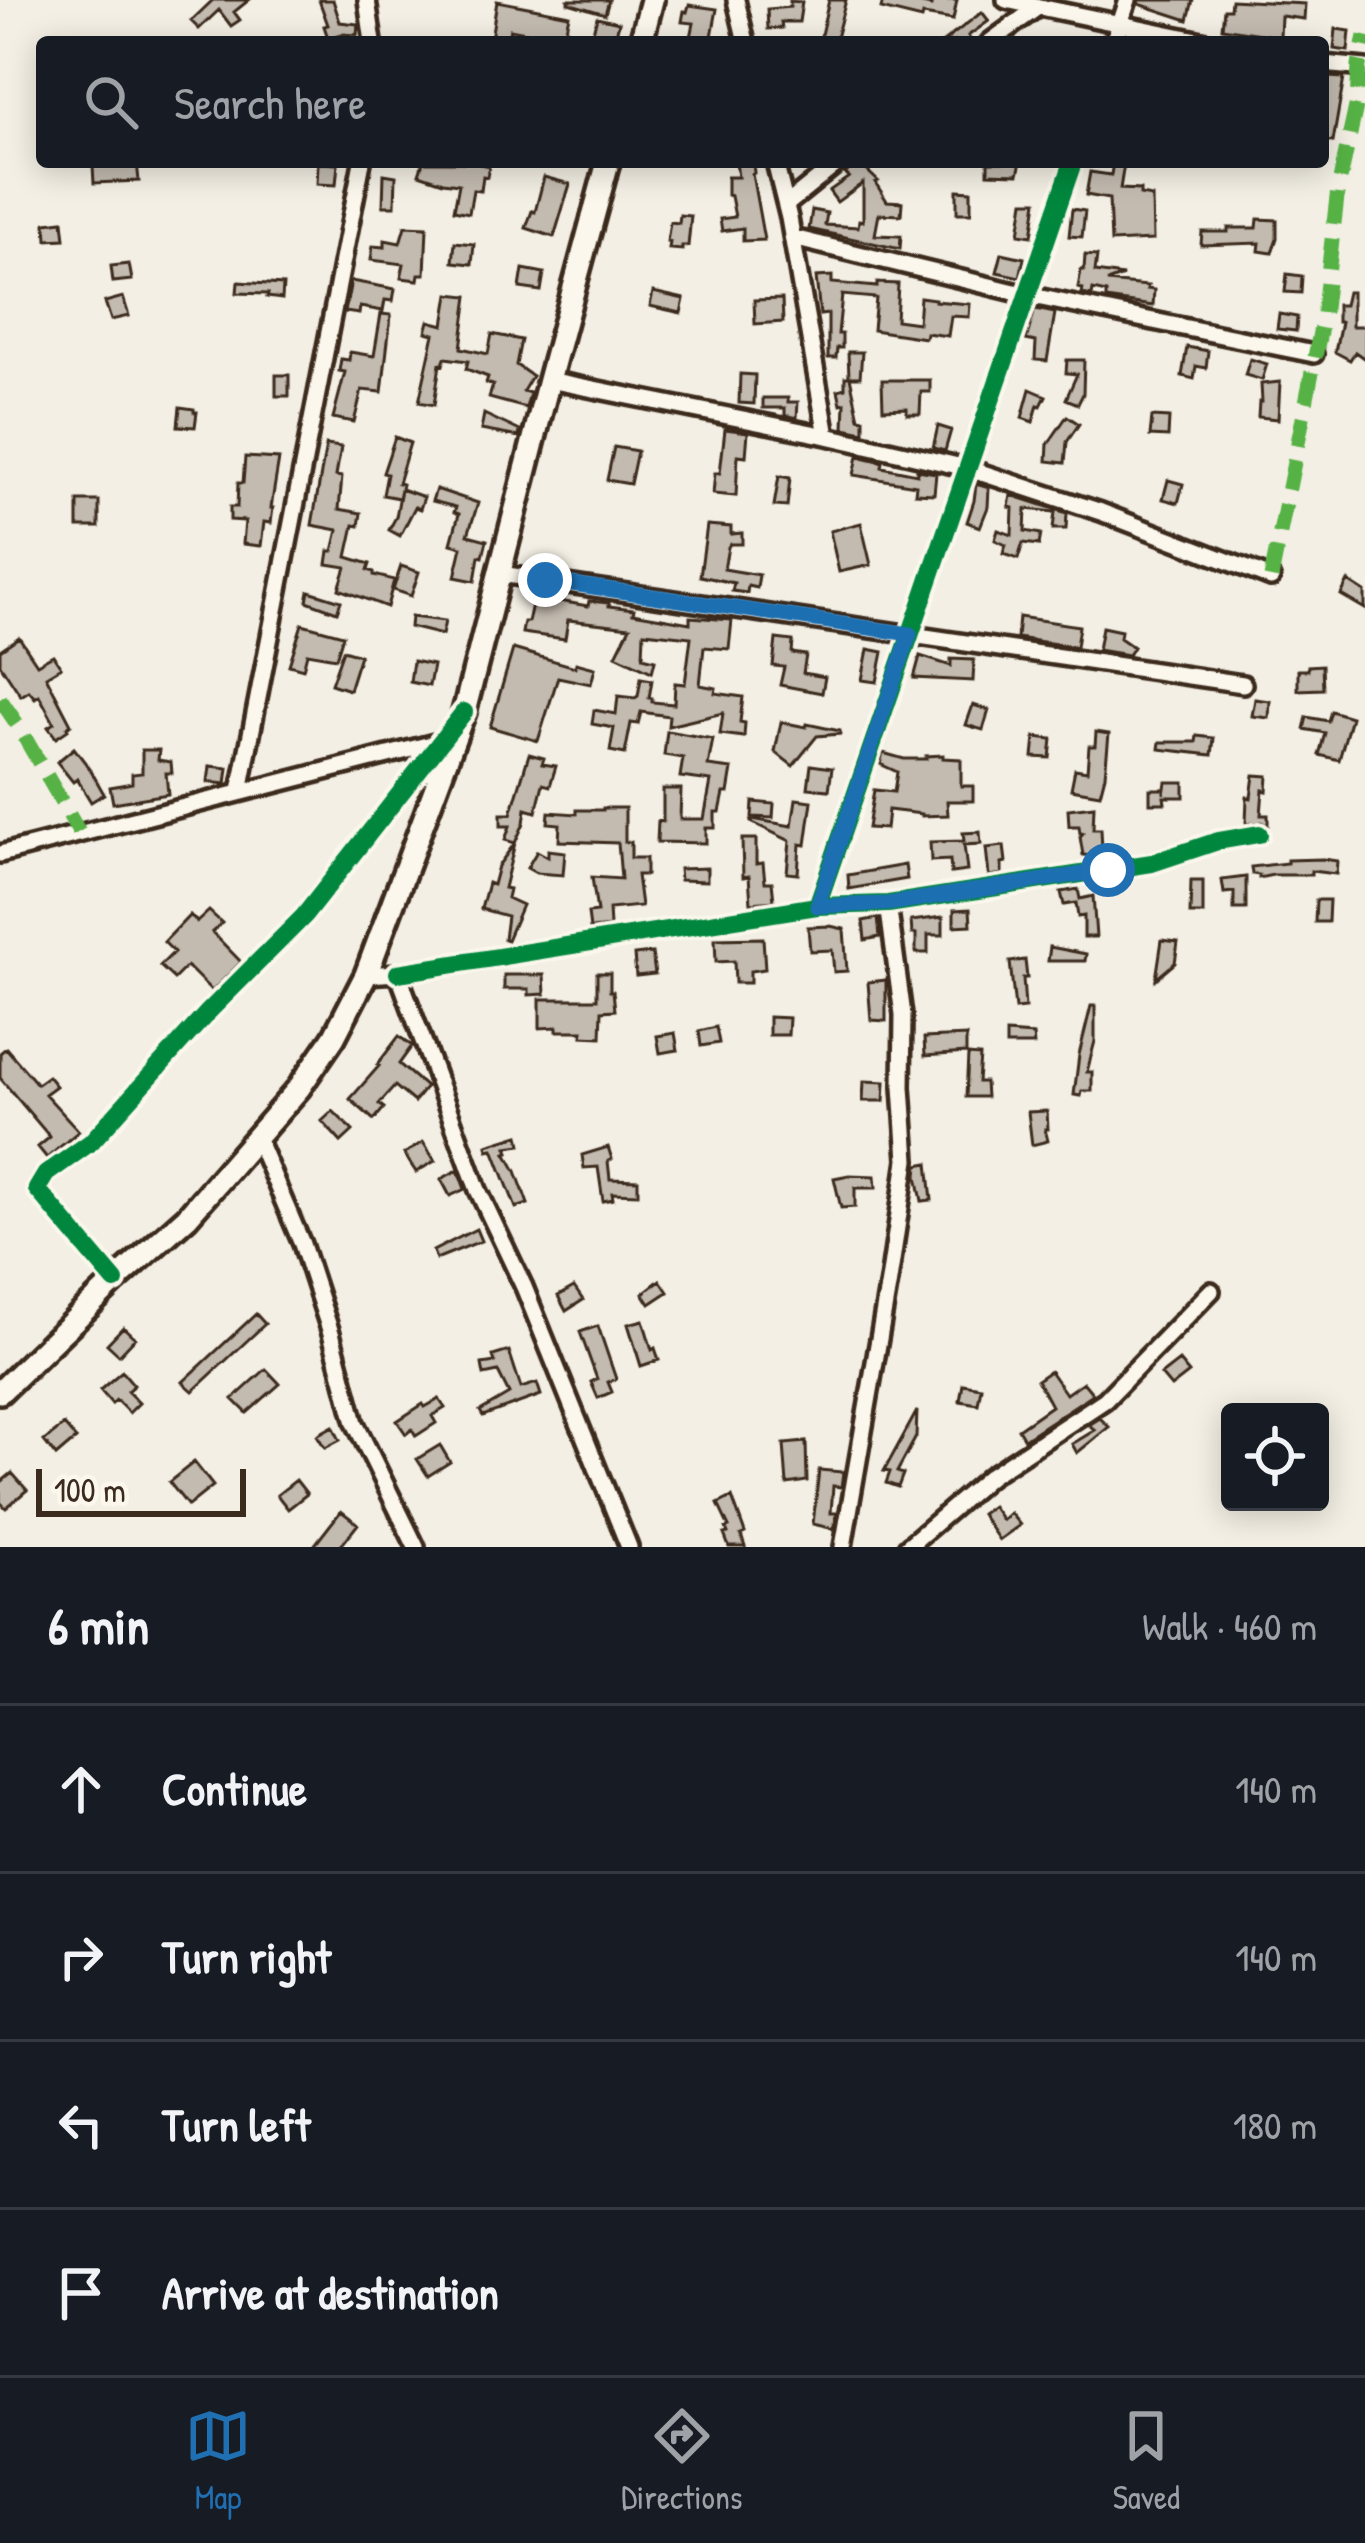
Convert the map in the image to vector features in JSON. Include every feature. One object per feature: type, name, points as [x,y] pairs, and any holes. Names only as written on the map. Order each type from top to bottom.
[{"type":"main road","points":[[643,36],[652,0]]},
{"type":"main road","points":[[0,1392],[187,1217],[299,1088],[334,1037],[366,974],[464,712],[606,168]]},
{"type":"street","points":[[367,0],[373,36]]},
{"type":"street","points":[[736,0],[745,36]]},
{"type":"street","points":[[1006,0],[1178,36]]},
{"type":"street","points":[[1116,36],[1128,0]]},
{"type":"street","points":[[998,36],[1038,7]]},
{"type":"street","points":[[1329,65],[1365,68]]},
{"type":"street","points":[[240,791],[361,168]]},
{"type":"street","points":[[777,168],[827,436]]},
{"type":"street","points":[[786,205],[832,168]]},
{"type":"street","points":[[817,906],[1070,168]]},
{"type":"street","points":[[793,238],[1027,295],[1314,354]]},
{"type":"street","points":[[549,380],[968,468],[1101,512],[1271,578]]},
{"type":"street","points":[[500,574],[1243,684]]},
{"type":"street","points":[[115,1281],[37,1189],[46,1174],[91,1142],[208,1012],[304,916],[464,712]]},
{"type":"street","points":[[0,854],[440,742]]},
{"type":"street","points":[[366,974],[398,973],[817,906],[888,904],[1152,863],[1218,841],[1259,834]]},
{"type":"street","points":[[843,1547],[908,1160],[903,1015],[888,904]]},
{"type":"street","points":[[398,973],[478,1190],[524,1287],[629,1547]]},
{"type":"street","points":[[256,1136],[302,1244],[355,1424],[416,1547]]},
{"type":"street","points":[[907,1547],[990,1476],[1105,1400],[1211,1291]]},
{"type":"building","points":[[213,0],[249,0],[234,12],[240,20],[231,26],[219,10],[199,29],[191,21]]},
{"type":"building","points":[[319,0],[333,0],[340,22],[358,24],[357,35],[327,36],[324,26],[328,25]]},
{"type":"building","points":[[568,0],[609,0],[605,14]]},
{"type":"building","points":[[829,0],[846,0],[837,36],[821,36]]},
{"type":"building","points":[[883,0],[931,6],[932,0],[957,0],[953,20],[923,15],[922,19],[881,9]]},
{"type":"building","points":[[1140,0],[1193,0],[1188,20],[1139,4]]},
{"type":"building","points":[[1231,0],[1305,4],[1304,19],[1281,16],[1280,36],[1222,28],[1224,9],[1230,9]]},
{"type":"building","points":[[497,1],[569,15],[564,36],[531,36],[510,29],[508,36],[491,36]]},
{"type":"building","points":[[790,1],[802,2],[799,22],[781,22],[782,28],[768,29],[767,9],[790,7]]},
{"type":"building","points":[[689,5],[717,9],[712,36],[691,36],[694,23],[682,22]]},
{"type":"building","points":[[982,12],[989,21],[968,36],[951,36]]},
{"type":"building","points":[[597,17],[619,22],[616,36],[592,36]]},
{"type":"building","points":[[1336,29],[1350,31],[1348,51],[1334,49]]},
{"type":"building","points":[[1329,77],[1344,78],[1333,142],[1329,142]]},
{"type":"building","points":[[93,168],[138,168],[139,181],[94,183]]},
{"type":"building","points":[[318,168],[338,168],[336,185],[317,184]]},
{"type":"building","points":[[421,168],[489,168],[481,191],[473,190],[469,213],[454,210],[459,184],[419,174]]},
{"type":"building","points":[[737,168],[754,168],[764,240],[743,241],[743,228],[722,231],[720,219],[735,217],[727,177],[738,177]]},
{"type":"building","points":[[852,168],[864,168],[878,181],[887,201],[902,202],[901,215],[879,214],[875,235],[901,236],[900,249],[809,229],[812,210],[827,213],[825,225],[858,227],[859,220],[863,221],[863,183],[837,202],[829,191],[849,177],[845,174]]},
{"type":"building","points":[[988,168],[1020,168],[1018,174],[988,173]]},
{"type":"building","points":[[1112,168],[1123,168],[1120,189],[1140,190],[1140,195],[1152,197],[1153,240],[1111,242],[1109,199],[1086,195],[1090,172],[1111,175]]},
{"type":"building","points":[[384,174],[396,176],[395,206],[383,206]]},
{"type":"building","points":[[544,177],[570,184],[554,237],[526,228]]},
{"type":"building","points":[[957,190],[971,191],[971,213],[957,213]]},
{"type":"building","points":[[1024,201],[1037,201],[1032,236],[1019,234]]},
{"type":"building","points":[[1072,209],[1085,211],[1082,237],[1069,236]]},
{"type":"building","points":[[680,215],[691,216],[688,246],[669,249],[670,222],[679,223]]},
{"type":"building","points":[[1258,219],[1277,220],[1272,253],[1259,251],[1260,243],[1201,245],[1202,232],[1257,228]]},
{"type":"building","points":[[63,221],[65,239],[47,240],[46,223]]},
{"type":"building","points":[[405,226],[427,227],[425,274],[419,274],[418,280],[401,278],[404,264],[371,260],[373,246],[385,247],[385,240],[400,243]]},
{"type":"building","points":[[455,242],[474,244],[472,264],[453,262]]},
{"type":"building","points":[[1002,253],[1024,258],[1020,277],[997,272]]},
{"type":"building","points":[[1085,255],[1097,256],[1095,272],[1123,276],[1107,282],[1154,290],[1153,306],[1106,299],[1106,293],[1093,290],[1092,296],[1082,294],[1083,289],[1078,288]]},
{"type":"building","points":[[129,264],[132,280],[113,282],[111,266]]},
{"type":"building","points":[[523,269],[544,273],[541,291],[520,288]]},
{"type":"building","points":[[1287,274],[1302,276],[1301,293],[1285,292]]},
{"type":"building","points":[[832,276],[832,283],[898,284],[896,320],[918,323],[920,297],[970,304],[969,317],[951,316],[948,336],[926,333],[925,338],[873,330],[876,298],[842,295],[838,334],[842,334],[842,348],[837,348],[836,358],[828,358],[828,314],[820,315],[816,277]]},
{"type":"building","points":[[351,281],[395,289],[393,301],[385,300],[383,311],[360,307],[359,314],[345,312]]},
{"type":"building","points":[[238,282],[283,285],[282,299],[237,293]]},
{"type":"building","points":[[653,292],[684,299],[681,313],[650,306]]},
{"type":"building","points":[[1347,292],[1352,292],[1352,326],[1365,326],[1365,359],[1355,352],[1350,360],[1335,352],[1341,322],[1337,322],[1337,305],[1344,305]]},
{"type":"building","points":[[449,294],[468,296],[461,348],[488,354],[492,334],[521,340],[516,365],[532,376],[523,391],[530,393],[526,408],[489,398],[493,385],[486,383],[488,377],[466,369],[468,361],[445,358],[434,405],[419,402],[434,334],[426,332],[429,321],[444,325]]},
{"type":"building","points":[[123,297],[129,316],[111,320],[105,302]]},
{"type":"building","points":[[782,299],[783,322],[755,324],[754,300]]},
{"type":"building","points":[[1035,309],[1055,313],[1047,361],[1035,360],[1036,342],[1026,340]]},
{"type":"building","points":[[381,314],[391,315],[382,392],[362,390],[354,422],[333,418],[345,372],[339,371],[341,359],[349,360],[350,352],[374,356]]},
{"type":"building","points":[[1279,314],[1297,317],[1296,331],[1277,329]]},
{"type":"building","points":[[1187,347],[1208,351],[1206,368],[1196,366],[1194,379],[1182,376]]},
{"type":"building","points":[[848,352],[862,352],[860,377],[850,377],[864,432],[844,428],[845,403],[841,404],[838,390],[845,388],[845,377],[849,377]]},
{"type":"building","points":[[1250,359],[1267,364],[1262,380],[1245,375]]},
{"type":"building","points":[[1067,360],[1084,360],[1083,394],[1078,404],[1066,399],[1077,374],[1066,373]]},
{"type":"building","points":[[740,374],[755,375],[754,404],[739,403]]},
{"type":"building","points":[[276,375],[289,375],[289,396],[276,396]]},
{"type":"building","points":[[882,380],[930,380],[930,392],[921,392],[920,414],[907,414],[907,408],[883,409]]},
{"type":"building","points":[[1280,382],[1278,419],[1258,417],[1261,384]]},
{"type":"building","points":[[1030,389],[1046,396],[1033,422],[1022,418]]},
{"type":"building","points":[[763,398],[798,402],[797,418],[785,415],[785,408],[763,408]]},
{"type":"building","points":[[180,407],[197,412],[195,427],[178,426]]},
{"type":"building","points":[[484,414],[520,431],[519,437],[481,430]]},
{"type":"building","points":[[1067,416],[1079,424],[1067,442],[1065,463],[1047,461],[1048,444]]},
{"type":"building","points":[[1152,417],[1169,418],[1168,437],[1150,436]]},
{"type":"building","points":[[938,426],[951,430],[945,451],[933,448]]},
{"type":"building","points":[[725,429],[748,432],[746,456],[738,455],[736,496],[713,494]]},
{"type":"building","points":[[395,437],[410,443],[398,483],[402,484],[399,498],[383,495],[387,474],[383,473]]},
{"type":"building","points":[[326,445],[341,447],[336,476],[342,477],[339,509],[361,513],[347,557],[370,564],[368,570],[374,575],[394,580],[387,607],[339,589],[346,567],[327,564],[338,530],[312,525]]},
{"type":"building","points":[[614,447],[637,451],[630,484],[607,480]]},
{"type":"building","points":[[858,456],[883,462],[882,467],[936,473],[934,494],[915,493],[916,485],[854,475]]},
{"type":"building","points":[[245,457],[279,459],[271,523],[264,522],[261,546],[243,544],[245,521],[230,520],[230,507],[237,507],[238,483],[243,483]]},
{"type":"building","points":[[779,476],[790,478],[787,507],[774,506]]},
{"type":"building","points":[[1168,480],[1183,484],[1178,503],[1163,499]]},
{"type":"building","points":[[976,484],[989,488],[980,527],[967,522]]},
{"type":"building","points":[[401,489],[424,497],[400,536],[389,530]]},
{"type":"building","points":[[436,489],[478,503],[468,535],[487,540],[475,581],[455,577],[462,547],[451,544],[459,514],[454,512],[456,507],[432,501]]},
{"type":"building","points":[[1011,495],[1067,513],[1066,529],[1053,529],[1055,512],[1026,509],[1025,531],[1041,534],[1039,545],[1023,543],[1018,559],[1003,554],[1006,545],[995,540],[998,530],[1012,535]]},
{"type":"building","points":[[78,501],[99,501],[99,527],[78,527]]},
{"type":"building","points":[[861,523],[871,565],[839,572],[830,531]]},
{"type":"building","points":[[707,525],[742,533],[742,544],[728,547],[724,569],[759,575],[757,588],[748,586],[747,593],[732,591],[734,583],[700,576]]},
{"type":"building","points":[[401,566],[419,572],[411,596],[393,590]]},
{"type":"building","points":[[1348,581],[1365,592],[1365,609],[1341,595]]},
{"type":"building","points":[[309,591],[341,601],[337,612],[307,601]]},
{"type":"building","points":[[535,591],[560,596],[559,601],[588,606],[589,601],[609,603],[634,609],[633,613],[690,623],[690,617],[732,620],[729,649],[704,647],[700,685],[716,688],[715,693],[743,697],[740,722],[745,723],[744,737],[720,734],[723,713],[668,726],[669,716],[641,712],[638,724],[631,723],[625,754],[610,751],[614,728],[592,724],[594,710],[616,714],[618,696],[638,696],[641,678],[652,680],[652,702],[674,704],[675,683],[685,684],[691,637],[644,632],[643,657],[655,660],[652,672],[616,655],[630,627],[568,620],[565,639],[522,633]]},
{"type":"building","points":[[411,617],[445,621],[442,635],[410,627]]},
{"type":"building","points":[[1019,617],[1079,626],[1076,647],[1017,638]]},
{"type":"building","points":[[302,624],[343,635],[336,658],[307,653],[303,669],[289,665]]},
{"type":"building","points":[[1102,627],[1121,631],[1120,638],[1133,647],[1128,655],[1098,650]]},
{"type":"building","points":[[19,637],[37,664],[53,655],[61,667],[46,676],[71,724],[56,738],[48,727],[54,723],[39,695],[35,698],[29,691],[21,696],[0,664],[0,650]]},
{"type":"building","points":[[776,639],[793,641],[792,653],[806,655],[803,673],[825,677],[822,693],[780,685],[784,667],[773,666]]},
{"type":"building","points":[[513,649],[595,668],[591,684],[558,677],[538,741],[490,727]]},
{"type":"building","points":[[868,649],[883,652],[877,682],[862,680]]},
{"type":"building","points":[[343,650],[360,655],[349,690],[331,684]]},
{"type":"building","points":[[920,656],[951,666],[951,659],[974,660],[973,681],[914,678]]},
{"type":"building","points":[[413,661],[433,665],[429,686],[410,682]]},
{"type":"building","points":[[1322,665],[1323,689],[1298,690],[1298,670]]},
{"type":"building","points":[[1255,699],[1270,701],[1269,718],[1252,716]]},
{"type":"building","points":[[973,705],[989,710],[983,730],[966,725]]},
{"type":"building","points":[[1331,711],[1351,717],[1339,760],[1319,755],[1325,733],[1304,729],[1307,717],[1328,721]]},
{"type":"building","points":[[781,722],[840,734],[817,736],[793,766],[775,752]]},
{"type":"building","points":[[667,731],[713,739],[708,766],[732,769],[728,793],[724,793],[720,812],[715,812],[715,828],[706,828],[706,843],[657,842],[658,821],[663,822],[663,789],[681,789],[680,819],[704,819],[711,781],[680,777],[683,758],[664,755]]},
{"type":"building","points":[[1096,732],[1109,734],[1100,794],[1071,789],[1075,769],[1087,771],[1089,746],[1095,746]]},
{"type":"building","points":[[1197,736],[1214,738],[1212,755],[1159,749],[1160,742],[1196,742]]},
{"type":"building","points":[[1035,737],[1052,739],[1050,758],[1033,757]]},
{"type":"building","points":[[74,748],[104,794],[91,802],[77,779],[73,782],[57,762]]},
{"type":"building","points":[[142,750],[159,750],[158,760],[171,762],[172,773],[166,773],[168,794],[113,803],[110,787],[132,783],[132,774],[142,773]]},
{"type":"building","points":[[883,753],[904,759],[943,755],[961,759],[961,786],[973,786],[973,801],[947,801],[948,815],[888,810],[886,829],[868,828],[874,790],[894,792],[897,772],[880,764]]},
{"type":"building","points":[[529,754],[544,758],[542,764],[556,766],[550,786],[543,784],[536,812],[526,809],[515,843],[505,840],[510,826],[501,826],[501,814],[511,814]]},
{"type":"building","points":[[811,765],[832,768],[829,790],[808,788]]},
{"type":"building","points":[[210,766],[228,768],[226,784],[208,782]]},
{"type":"building","points":[[1254,775],[1268,776],[1261,815],[1268,815],[1268,826],[1246,824]]},
{"type":"building","points":[[1166,782],[1184,782],[1184,797],[1150,803],[1150,789],[1164,789],[1164,794]]},
{"type":"building","points":[[796,799],[812,801],[806,845],[800,844],[798,874],[787,873],[790,841],[751,822],[792,826]]},
{"type":"building","points":[[753,802],[774,804],[773,818],[752,817]]},
{"type":"building","points":[[1094,806],[1093,829],[1101,829],[1102,850],[1083,855],[1083,833],[1079,826],[1069,826],[1068,809]]},
{"type":"building","points":[[625,808],[625,842],[631,842],[631,858],[646,858],[646,875],[637,875],[641,906],[609,909],[610,927],[590,929],[588,913],[597,912],[592,877],[621,879],[618,843],[559,841],[560,824],[548,823],[549,812],[577,814],[577,810]]},
{"type":"building","points":[[980,832],[981,844],[964,845],[967,871],[951,873],[950,860],[931,861],[930,842],[964,841],[963,833]]},
{"type":"building","points":[[742,839],[756,839],[756,864],[763,863],[774,901],[751,903],[749,876],[743,877]]},
{"type":"building","points":[[515,843],[504,888],[509,889],[507,898],[522,905],[507,940],[507,916],[481,909],[488,883],[493,885],[498,866]]},
{"type":"building","points":[[1004,846],[1002,874],[989,876],[986,848]]},
{"type":"building","points":[[548,850],[565,852],[563,875],[527,868],[537,851],[548,857]]},
{"type":"building","points":[[1337,861],[1336,874],[1311,871],[1311,875],[1259,878],[1252,874],[1251,867]]},
{"type":"building","points":[[905,865],[907,879],[849,889],[848,875]]},
{"type":"building","points":[[707,868],[707,881],[680,880],[679,869]]},
{"type":"building","points":[[1246,877],[1246,909],[1234,909],[1234,892],[1224,893],[1222,880]]},
{"type":"building","points":[[1191,881],[1203,881],[1203,914],[1190,914]]},
{"type":"building","points":[[1078,889],[1080,899],[1093,896],[1096,937],[1084,937],[1084,916],[1078,917],[1076,903],[1064,905],[1061,892]]},
{"type":"building","points":[[1316,900],[1329,900],[1328,922],[1315,922]]},
{"type":"building","points":[[970,909],[971,925],[954,926],[954,910]]},
{"type":"building","points":[[209,911],[222,923],[212,932],[241,962],[212,991],[187,966],[174,979],[160,966],[174,952],[164,942],[190,915],[197,922]]},
{"type":"building","points":[[943,917],[943,935],[928,935],[928,953],[916,953],[911,921]]},
{"type":"building","points":[[878,918],[880,937],[865,940],[863,921]]},
{"type":"building","points":[[808,927],[844,929],[847,971],[834,972],[832,950],[810,951]]},
{"type":"building","points":[[763,938],[765,969],[750,971],[750,983],[735,983],[734,961],[716,962],[715,939]]},
{"type":"building","points":[[1162,940],[1178,942],[1175,963],[1156,979]]},
{"type":"building","points":[[1050,947],[1086,954],[1085,961],[1048,961]]},
{"type":"building","points":[[652,953],[655,974],[636,976],[634,955]]},
{"type":"building","points":[[1025,960],[1025,1008],[1015,1009],[1010,962]]},
{"type":"building","points":[[597,973],[610,973],[615,1010],[602,1011],[601,1037],[540,1028],[540,999],[597,999]]},
{"type":"building","points":[[504,975],[544,975],[545,994],[504,989]]},
{"type":"building","points":[[886,980],[886,1021],[871,1020],[868,982]]},
{"type":"building","points":[[1091,1006],[1095,1006],[1095,1041],[1087,1072],[1092,1072],[1092,1091],[1074,1095],[1079,1055]]},
{"type":"building","points":[[769,1017],[789,1018],[788,1035],[769,1035]]},
{"type":"building","points":[[716,1027],[719,1043],[701,1046],[699,1031]]},
{"type":"building","points":[[675,1033],[678,1050],[660,1053],[657,1036]]},
{"type":"building","points":[[1006,1033],[1033,1035],[1034,1045],[1006,1045]]},
{"type":"building","points":[[399,1036],[412,1046],[399,1064],[426,1087],[414,1102],[395,1086],[379,1104],[384,1108],[374,1120],[350,1099]]},
{"type":"building","points":[[966,1036],[966,1053],[925,1056],[924,1038]]},
{"type":"building","points":[[6,1048],[37,1084],[48,1076],[56,1086],[45,1094],[79,1131],[47,1158],[38,1147],[50,1137],[0,1078],[0,1053]]},
{"type":"building","points":[[968,1055],[980,1056],[978,1082],[985,1082],[986,1097],[966,1097]]},
{"type":"building","points":[[864,1081],[885,1082],[884,1101],[863,1101]]},
{"type":"building","points":[[333,1111],[353,1131],[341,1142],[322,1121]]},
{"type":"building","points":[[1047,1111],[1048,1141],[1032,1145],[1028,1112]]},
{"type":"building","points":[[519,1135],[521,1145],[507,1147],[506,1153],[528,1204],[516,1208],[493,1149],[488,1150],[487,1145]]},
{"type":"building","points":[[423,1142],[435,1161],[416,1172],[404,1154]]},
{"type":"building","points":[[608,1147],[610,1179],[638,1180],[638,1194],[612,1193],[613,1199],[603,1201],[598,1167],[584,1168],[582,1155]]},
{"type":"building","points":[[928,1163],[932,1200],[922,1201],[918,1165]]},
{"type":"building","points":[[458,1170],[465,1189],[450,1196],[441,1179]]},
{"type":"building","points":[[875,1176],[876,1188],[855,1188],[855,1207],[841,1208],[834,1178]]},
{"type":"building","points":[[476,1229],[481,1241],[436,1259],[433,1251]]},
{"type":"building","points":[[660,1280],[668,1292],[650,1304],[643,1293]]},
{"type":"building","points":[[574,1287],[583,1300],[566,1311],[558,1296]]},
{"type":"building","points":[[256,1314],[265,1324],[193,1391],[183,1382]]},
{"type":"building","points":[[643,1320],[659,1360],[641,1366],[628,1324]]},
{"type":"building","points":[[598,1326],[616,1379],[608,1382],[612,1392],[598,1398],[591,1382],[597,1379],[580,1332]]},
{"type":"building","points":[[123,1327],[135,1338],[119,1355],[107,1344]]},
{"type":"building","points":[[509,1351],[521,1388],[537,1383],[541,1395],[483,1416],[480,1411],[509,1394],[498,1372],[484,1375],[482,1364],[495,1362],[493,1356]]},
{"type":"building","points":[[1179,1361],[1189,1373],[1171,1387],[1161,1375]]},
{"type":"building","points":[[266,1369],[280,1384],[247,1413],[233,1399]]},
{"type":"building","points":[[122,1371],[134,1385],[127,1391],[139,1403],[129,1413],[100,1390]]},
{"type":"building","points":[[1050,1371],[1066,1394],[1083,1382],[1093,1394],[1024,1439],[1018,1429],[1051,1406],[1037,1380]]},
{"type":"building","points":[[963,1384],[981,1387],[978,1404],[960,1401]]},
{"type":"building","points":[[439,1399],[445,1408],[432,1416],[436,1423],[416,1436],[412,1429],[406,1434],[397,1421]]},
{"type":"building","points":[[917,1411],[916,1437],[897,1472],[903,1474],[898,1487],[886,1483],[890,1472],[884,1471]]},
{"type":"building","points":[[1100,1418],[1109,1427],[1077,1453],[1072,1444],[1095,1430],[1089,1425]]},
{"type":"building","points":[[64,1425],[76,1439],[56,1456],[44,1441]]},
{"type":"building","points":[[333,1426],[340,1440],[325,1448],[317,1435]]},
{"type":"building","points":[[806,1442],[807,1481],[787,1484],[784,1444]]},
{"type":"building","points":[[440,1445],[450,1462],[428,1476],[417,1459]]},
{"type":"building","points":[[194,1462],[213,1486],[188,1506],[169,1482]]},
{"type":"building","points":[[819,1470],[843,1472],[841,1487],[833,1486],[834,1529],[813,1524]]},
{"type":"building","points":[[12,1473],[27,1490],[6,1508],[0,1502],[0,1483]]},
{"type":"building","points":[[296,1480],[307,1494],[288,1509],[277,1495]]},
{"type":"building","points":[[732,1497],[745,1547],[729,1547],[724,1534],[729,1527],[718,1504]]},
{"type":"building","points":[[992,1506],[1002,1520],[1010,1513],[1020,1525],[999,1540],[981,1514]]},
{"type":"building","points":[[341,1511],[358,1524],[340,1547],[313,1547]]},
{"type":"marked path","points":[[1271,578],[1323,317],[1338,189],[1365,36]]},
{"type":"marked path","points":[[0,699],[79,832]]},
{"type":"cycle path","points":[[817,906],[1071,168]]},
{"type":"cycle path","points":[[115,1281],[37,1189],[46,1174],[91,1142],[208,1012],[304,916],[464,712]]},
{"type":"cycle path","points":[[398,973],[817,906],[888,904],[1152,863],[1218,841],[1259,834]]},
{"type":"route","points":[[545,580],[910,634],[817,906],[888,904],[1108,870]]}]
